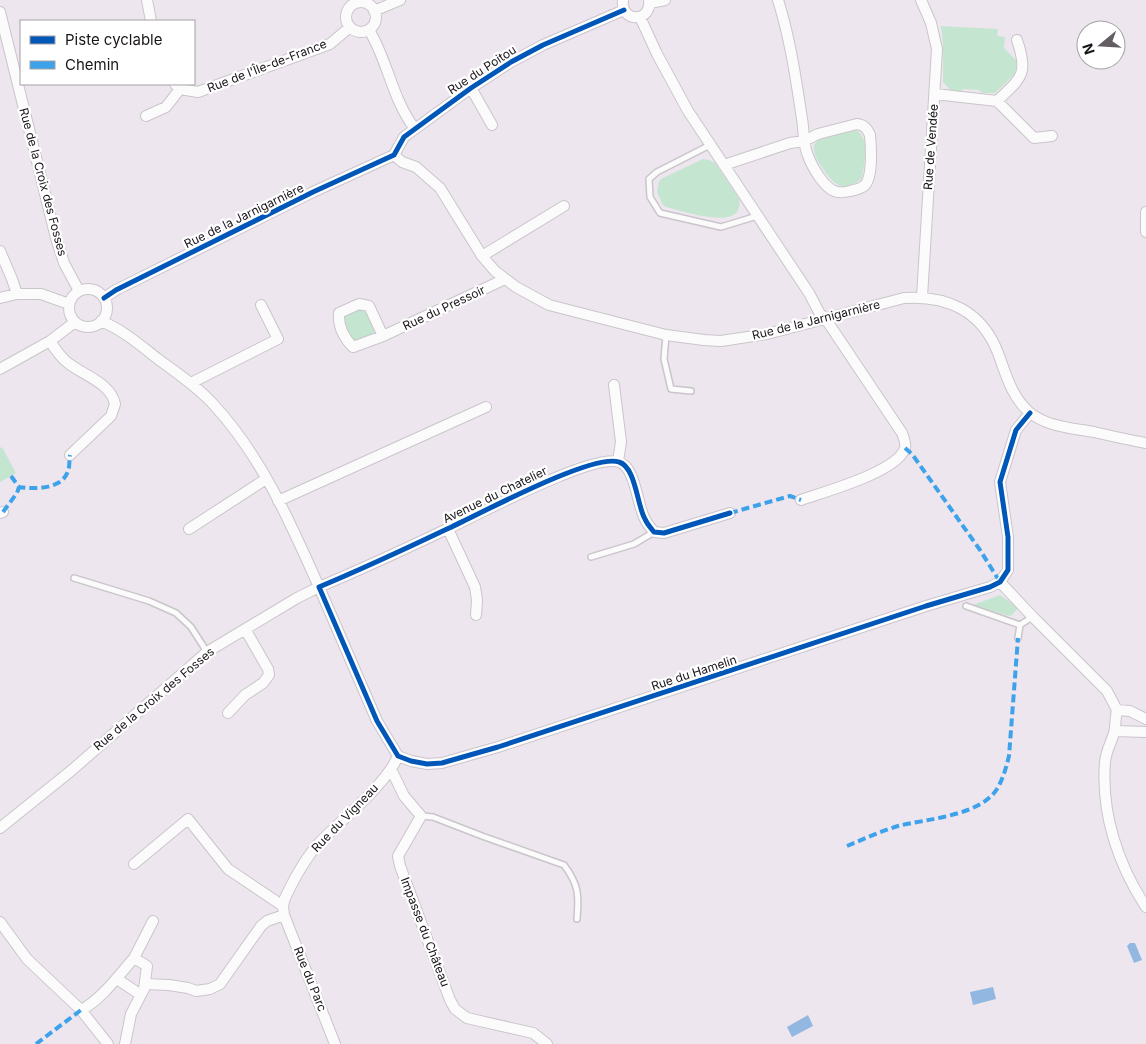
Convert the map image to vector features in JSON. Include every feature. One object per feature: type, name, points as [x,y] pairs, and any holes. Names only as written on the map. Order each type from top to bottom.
[{"type":"street","points":[[147,0],[151,20]]},
{"type":"street","points":[[374,11],[400,0]]},
{"type":"street","points":[[623,3],[631,16],[640,17],[647,11],[649,1],[665,0]]},
{"type":"street","points":[[724,165],[790,143],[804,141],[818,134],[857,124],[863,125],[870,135],[869,178],[865,185],[858,189],[841,193],[833,192],[826,187],[809,158],[804,141],[803,122],[784,19],[778,0]]},
{"type":"street","name":"Rue de Vendée","points":[[921,0],[937,49],[922,297]]},
{"type":"street","points":[[364,2],[372,7],[374,11],[376,19],[369,30],[361,32],[350,27],[346,18],[349,3],[364,2]]},
{"type":"street","name":"Rue du Poitou","points":[[394,155],[404,137],[471,88],[511,62],[623,3]]},
{"type":"street","name":"Rue de la Croix des Fosses","points":[[0,12],[56,238],[64,264],[79,291]]},
{"type":"street","points":[[640,17],[671,80],[710,145],[809,293],[820,314],[825,318],[902,433],[905,448],[899,456],[883,469],[875,474],[826,493],[801,500]]},
{"type":"street","name":"Rue de l'Île-de-France","points":[[146,116],[166,107],[178,86],[198,92],[330,44],[350,27]]},
{"type":"street","points":[[369,30],[377,42],[400,107],[415,129]]},
{"type":"street","points":[[996,101],[1021,78],[1023,58],[1017,40]]},
{"type":"street","name":"Rue du Poitou","points":[[471,88],[492,125]]},
{"type":"street","points":[[935,94],[996,101],[1034,138],[1052,136]]},
{"type":"street","name":"Rue de la Jarnigarnière","points":[[104,298],[116,290],[247,225],[394,155],[402,162],[416,167],[440,188],[482,256],[495,271],[530,296],[548,305],[666,334],[704,340],[721,340],[767,334],[896,300],[922,297],[941,300],[956,306],[972,316],[991,337],[1012,391],[1019,402],[1030,413],[1041,420],[1059,426],[1146,443]]},
{"type":"street","points":[[482,256],[564,206]]},
{"type":"street","points":[[1146,212],[1146,232]]},
{"type":"street","points":[[0,252],[17,294]]},
{"type":"street","name":"Rue du Pressoir","points":[[383,336],[369,306],[359,304],[339,313],[338,321],[347,341],[353,348],[383,336],[505,279]]},
{"type":"street","points":[[90,288],[100,293],[104,298],[106,310],[101,321],[97,324],[86,327],[76,322],[70,316],[69,304],[79,291],[90,288]]},
{"type":"street","points":[[0,298],[17,294],[41,294],[69,304]]},
{"type":"street","points":[[191,383],[278,339],[261,305]]},
{"type":"street","points":[[101,321],[116,328],[191,383],[214,405],[237,433],[278,501],[319,587],[377,721],[398,756]]},
{"type":"street","points":[[0,369],[50,341],[76,322]]},
{"type":"street","points":[[50,341],[67,362],[110,391],[116,404],[111,416],[70,455]]},
{"type":"street","points":[[614,385],[621,442],[618,461],[624,464],[631,474],[644,519],[654,532],[664,533],[730,513]]},
{"type":"street","points":[[278,501],[486,407]]},
{"type":"street","points":[[1030,413],[1016,430],[1000,482],[1008,537],[1008,570],[1000,582],[1107,691],[1117,710],[1115,731],[1108,747],[1105,761],[1106,806],[1122,862],[1146,907]]},
{"type":"street","name":"Avenue du Chatelier","points":[[319,587],[448,529],[552,478],[604,461],[618,461]]},
{"type":"street","points":[[189,529],[266,479]]},
{"type":"street","points":[[448,529],[475,587],[477,600],[476,615]]},
{"type":"street","name":"Rue du Hamelin","points":[[398,756],[427,764],[442,763],[465,757],[1000,582]]},
{"type":"street","name":"Rue de la Croix des Fosses","points":[[0,828],[72,770],[207,652],[297,598],[319,587]]},
{"type":"street","points":[[228,713],[245,695],[263,683],[269,675],[268,669],[245,630]]},
{"type":"street","points":[[1117,710],[1130,712],[1146,718]]},
{"type":"street","points":[[1115,731],[1146,732]]},
{"type":"street","name":"Rue du Vigneau","points":[[284,910],[289,889],[309,855],[374,788],[391,769],[398,756]]},
{"type":"street","points":[[391,769],[404,796],[421,816]]},
{"type":"street","name":"Impasse du Château","points":[[421,816],[398,856],[400,866],[450,1000],[456,1009],[467,1018],[533,1033],[547,1044]]},
{"type":"street","points":[[134,864],[188,819],[228,869],[284,910],[261,926],[220,984],[210,989],[196,991],[169,985],[145,984]]},
{"type":"street","name":"Rue du Parc","points":[[284,910],[335,1044]]},
{"type":"street","points":[[81,1010],[89,1006],[117,979],[134,958],[153,920]]},
{"type":"street","points":[[0,922],[27,959],[81,1010],[108,1044]]},
{"type":"street","points":[[125,1044],[131,1014],[145,984],[147,966],[134,958]]},
{"type":"street","points":[[117,979],[141,995]]},
{"type":"lane","points":[[710,145],[657,172],[650,179],[650,197],[660,213],[721,227],[757,215]]},
{"type":"lane","points":[[666,334],[664,359],[671,389],[691,392]]},
{"type":"lane","points":[[591,558],[634,544],[654,532]]},
{"type":"lane","points":[[74,578],[149,601],[176,613],[191,627],[207,652]]},
{"type":"lane","points":[[966,606],[1020,625]]},
{"type":"lane","points":[[1018,638],[1020,625],[1032,616]]},
{"type":"lane","points":[[421,816],[433,817],[564,865],[572,876],[579,894],[577,919]]},
{"type":"green space","points":[[941,26],[998,29],[997,36],[1005,37],[1004,48],[1017,61],[1015,74],[995,93],[982,93],[979,90],[963,89],[961,92],[952,92],[943,82]]},
{"type":"green space","points":[[856,130],[864,139],[865,145],[862,178],[846,187],[841,186],[832,181],[820,164],[815,155],[814,145],[818,140]]},
{"type":"green space","points":[[703,159],[715,163],[739,199],[739,209],[733,215],[723,218],[711,217],[663,205],[657,192],[661,179]]},
{"type":"green space","points":[[359,308],[365,309],[375,329],[373,335],[355,341],[351,338],[343,321],[344,316]]},
{"type":"green space","points":[[2,447],[16,473],[0,482],[0,448]]},
{"type":"green space","points":[[1000,595],[1018,608],[1012,615],[1009,616],[973,605]]},
{"type":"water","points":[[1130,943],[1135,943],[1142,960],[1134,963],[1127,946]]},
{"type":"water","points":[[993,987],[996,999],[973,1005],[970,992]]},
{"type":"water","points":[[808,1015],[813,1026],[792,1037],[787,1027]]},
{"type":"marked path","points":[[905,448],[912,454],[980,550],[1000,582]]},
{"type":"marked path","points":[[11,476],[19,487],[40,488],[54,485],[65,477],[69,469],[70,455]]},
{"type":"marked path","points":[[3,512],[17,493],[19,487]]},
{"type":"marked path","points":[[730,513],[790,496],[801,500]]},
{"type":"marked path","points":[[847,846],[898,826],[966,811],[989,798],[997,789],[1003,777],[1009,756],[1018,638]]},
{"type":"marked path","points":[[36,1044],[81,1010]]},
{"type":"cycle path","points":[[104,298],[116,290],[313,192],[394,155],[404,137],[471,88],[511,62],[543,45],[624,10]]},
{"type":"cycle path","points":[[730,513],[664,533],[654,532],[642,513],[633,479],[625,465],[619,462],[605,462],[585,467],[534,487],[319,587],[377,721],[398,756],[427,764],[442,763],[498,747],[926,606],[990,587],[1000,582],[1008,570],[1008,537],[1000,482],[1016,430],[1030,413]]}]
